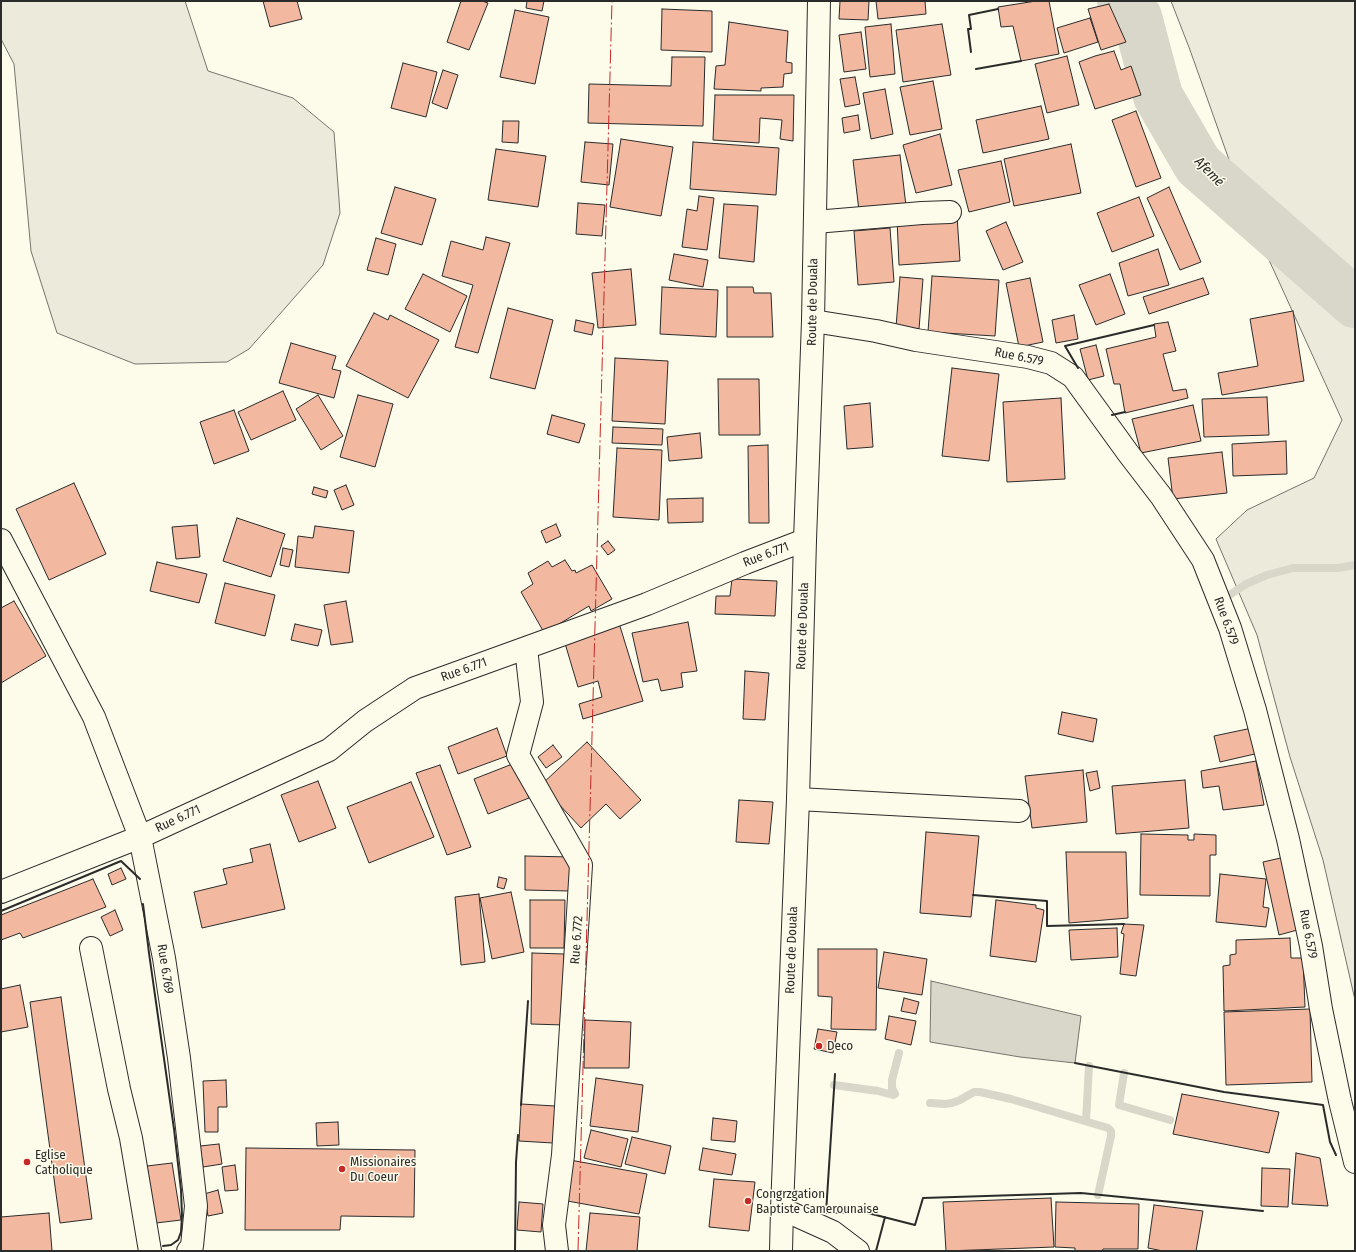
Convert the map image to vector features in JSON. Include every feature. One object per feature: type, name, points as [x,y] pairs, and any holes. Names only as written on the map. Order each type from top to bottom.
[{"type":"main road","name":"Route de Douala","points":[[781,1251],[798,799],[813,321],[819,1]]},
{"type":"main road","points":[[815,222],[950,212]]},
{"type":"main road","name":"Rue 6.579","points":[[813,321],[876,331],[916,340],[1028,357],[1051,363],[1073,377],[1161,496],[1203,560],[1230,628],[1253,702],[1286,832],[1311,946],[1321,1009],[1340,1101],[1355,1162]]},
{"type":"main road","name":"Rue 6.769","points":[[1,540],[94,717],[140,837],[164,958],[179,1058],[196,1206],[192,1246],[188,1251]]},
{"type":"main road","name":"Rue 6.771","points":[[140,837],[329,750],[365,722],[415,688],[647,604],[745,563],[805,540]]},
{"type":"main road","name":"Rue 6.772","points":[[526,648],[532,702],[518,755],[581,865],[563,1156],[554,1225],[557,1251]]},
{"type":"main road","points":[[798,799],[1019,811]]},
{"type":"main road","points":[[1,892],[140,837]]},
{"type":"main road","points":[[90,948],[119,1089],[131,1138],[150,1251]]},
{"type":"main road","points":[[782,1209],[833,1232],[858,1251]]},
{"type":"shaded area","points":[[1,1],[185,1],[208,71],[293,98],[334,132],[340,213],[323,265],[249,349],[227,362],[135,364],[57,333],[31,251],[14,64],[1,39]]},
{"type":"shaded area","points":[[1171,1],[1355,1],[1355,1000],[1323,860],[1290,757],[1257,635],[1216,539],[1247,510],[1314,478],[1342,420],[1249,216]]},
{"type":"shaded area","points":[[931,981],[1081,1016],[1075,1063],[1020,1057],[930,1042]]},
{"type":"building","points":[[263,1],[297,1],[302,19],[270,27]]},
{"type":"building","points":[[461,1],[482,1],[488,3],[469,50],[447,42]]},
{"type":"building","points":[[527,1],[544,1],[542,11],[526,8]]},
{"type":"building","points":[[840,1],[869,1],[868,20],[839,19]]},
{"type":"building","points":[[876,1],[925,1],[926,14],[878,19]]},
{"type":"building","points":[[1036,1],[1049,1],[1059,54],[1021,61],[1013,26],[1001,27],[998,7]]},
{"type":"building","points":[[1109,4],[1126,42],[1101,50],[1088,9]]},
{"type":"building","points":[[662,9],[712,11],[712,52],[661,50]]},
{"type":"building","points":[[515,10],[549,17],[535,84],[500,77]]},
{"type":"building","points":[[1090,18],[1098,42],[1064,53],[1057,28]]},
{"type":"building","points":[[729,22],[788,31],[786,62],[792,63],[792,73],[784,74],[783,87],[761,88],[761,91],[714,89],[716,66],[725,65]]},
{"type":"building","points":[[891,24],[895,74],[870,77],[865,27]]},
{"type":"building","points":[[942,24],[951,75],[903,82],[896,30]]},
{"type":"building","points":[[861,32],[866,69],[844,72],[839,35]]},
{"type":"building","points":[[1114,51],[1121,70],[1131,66],[1141,95],[1095,109],[1079,62]]},
{"type":"building","points":[[1067,56],[1079,105],[1047,113],[1035,64]]},
{"type":"building","points":[[672,57],[705,57],[703,126],[588,123],[589,84],[671,86]]},
{"type":"building","points":[[403,63],[437,72],[426,117],[391,108]]},
{"type":"building","points":[[443,70],[458,75],[447,109],[432,103]]},
{"type":"building","points":[[855,77],[860,104],[845,107],[840,79]]},
{"type":"building","points":[[933,81],[942,129],[910,135],[900,87]]},
{"type":"building","points":[[885,89],[893,134],[871,139],[863,93]]},
{"type":"building","points":[[715,95],[794,95],[793,141],[780,139],[782,120],[760,118],[759,143],[713,140]]},
{"type":"building","points":[[1041,106],[1049,139],[983,153],[976,120]]},
{"type":"building","points":[[1136,111],[1161,178],[1136,187],[1112,120]]},
{"type":"building","points":[[858,115],[860,130],[844,133],[842,118]]},
{"type":"building","points":[[503,121],[519,121],[518,143],[502,142]]},
{"type":"building","points":[[940,134],[952,185],[916,193],[903,145]]},
{"type":"building","points":[[621,139],[673,147],[661,216],[610,207]]},
{"type":"building","points":[[585,142],[613,144],[609,185],[581,182]]},
{"type":"building","points":[[693,142],[779,148],[776,195],[690,189]]},
{"type":"building","points":[[1071,144],[1081,193],[1014,206],[1004,159]]},
{"type":"building","points":[[496,149],[546,156],[538,207],[488,200]]},
{"type":"building","points":[[900,155],[906,206],[859,211],[853,160]]},
{"type":"building","points":[[1001,161],[1010,202],[969,212],[958,170]]},
{"type":"building","points":[[395,187],[436,199],[422,245],[381,233]]},
{"type":"building","points":[[1169,187],[1201,262],[1180,270],[1147,198]]},
{"type":"building","points":[[699,196],[714,198],[707,250],[682,247],[687,209],[697,211]]},
{"type":"building","points":[[1139,197],[1154,236],[1112,252],[1097,213]]},
{"type":"building","points":[[578,203],[605,205],[602,236],[576,234]]},
{"type":"building","points":[[724,204],[758,206],[754,262],[719,258]]},
{"type":"building","points":[[957,216],[960,261],[899,265],[897,219]]},
{"type":"building","points":[[1006,222],[1023,262],[1003,270],[986,231]]},
{"type":"building","points":[[890,228],[894,282],[858,285],[854,231]]},
{"type":"building","points":[[486,237],[510,243],[478,353],[455,347],[473,285],[442,276],[451,241],[483,250]]},
{"type":"building","points":[[376,238],[396,244],[388,275],[367,270]]},
{"type":"building","points":[[1158,249],[1169,285],[1128,296],[1119,263]]},
{"type":"building","points":[[674,254],[708,260],[703,287],[669,280]]},
{"type":"building","points":[[631,269],[636,325],[598,328],[592,273]]},
{"type":"building","points":[[423,274],[467,296],[450,332],[405,309]]},
{"type":"building","points":[[1110,274],[1125,314],[1096,325],[1079,285]]},
{"type":"building","points":[[932,276],[999,280],[995,336],[928,332]]},
{"type":"building","points":[[900,277],[923,279],[919,329],[896,327]]},
{"type":"building","points":[[1030,278],[1043,342],[1019,347],[1006,283]]},
{"type":"building","points":[[1203,278],[1209,294],[1149,314],[1143,297]]},
{"type":"building","points":[[662,287],[718,290],[716,337],[660,334]]},
{"type":"building","points":[[727,287],[753,287],[754,293],[771,293],[773,337],[727,337]]},
{"type":"building","points":[[508,308],[553,320],[535,389],[490,378]]},
{"type":"building","points":[[1293,311],[1304,381],[1222,395],[1218,373],[1258,366],[1250,319]]},
{"type":"building","points":[[374,313],[388,320],[390,315],[439,340],[408,398],[346,366]]},
{"type":"building","points":[[1074,315],[1078,339],[1056,343],[1052,320]]},
{"type":"building","points":[[576,320],[594,324],[592,335],[574,331]]},
{"type":"building","points":[[1168,322],[1176,351],[1163,354],[1173,391],[1186,389],[1188,398],[1125,413],[1120,384],[1114,384],[1106,349],[1156,337],[1154,324]]},
{"type":"building","points":[[291,343],[336,356],[332,369],[341,371],[334,398],[279,383]]},
{"type":"building","points":[[1096,345],[1104,376],[1088,380],[1080,349]]},
{"type":"building","points":[[615,358],[668,361],[665,424],[612,421]]},
{"type":"building","points":[[952,368],[999,374],[989,461],[942,456]]},
{"type":"building","points":[[718,379],[759,379],[760,435],[719,435]]},
{"type":"building","points":[[283,391],[296,420],[251,440],[238,412]]},
{"type":"building","points":[[318,395],[343,436],[321,450],[296,409]]},
{"type":"building","points":[[358,395],[393,404],[375,467],[340,457]]},
{"type":"building","points":[[1267,397],[1269,435],[1204,437],[1202,399]]},
{"type":"building","points":[[1061,398],[1065,479],[1007,482],[1003,402]]},
{"type":"building","points":[[870,403],[873,447],[847,449],[844,406]]},
{"type":"building","points":[[1193,405],[1201,441],[1141,453],[1132,419]]},
{"type":"building","points":[[234,410],[249,451],[214,464],[200,422]]},
{"type":"building","points":[[552,415],[585,424],[579,443],[547,434]]},
{"type":"building","points":[[613,427],[663,429],[662,445],[612,443]]},
{"type":"building","points":[[700,433],[702,458],[669,461],[667,437]]},
{"type":"building","points":[[1286,441],[1287,474],[1233,476],[1232,444]]},
{"type":"building","points":[[768,445],[769,523],[749,523],[748,446]]},
{"type":"building","points":[[617,448],[662,450],[659,520],[613,517]]},
{"type":"building","points":[[1222,452],[1227,493],[1173,499],[1168,458]]},
{"type":"building","points":[[74,483],[106,554],[49,580],[16,509]]},
{"type":"building","points":[[346,485],[354,505],[342,510],[334,490]]},
{"type":"building","points":[[314,487],[328,491],[326,498],[312,494]]},
{"type":"building","points":[[703,498],[703,522],[668,523],[667,499]]},
{"type":"building","points":[[237,518],[285,534],[271,577],[223,561]]},
{"type":"building","points":[[556,524],[561,536],[546,543],[541,531]]},
{"type":"building","points":[[197,525],[200,557],[176,559],[172,527]]},
{"type":"building","points":[[315,526],[354,531],[349,573],[295,567],[298,536],[313,538]]},
{"type":"building","points":[[608,541],[615,550],[608,555],[601,546]]},
{"type":"building","points":[[283,548],[293,550],[289,567],[280,565]]},
{"type":"building","points":[[565,560],[572,571],[575,570],[576,573],[592,565],[612,599],[591,611],[589,606],[559,624],[561,628],[546,636],[521,592],[533,584],[528,573],[548,561],[552,567]]},
{"type":"building","points":[[157,562],[207,574],[199,603],[150,591]]},
{"type":"building","points":[[732,579],[777,581],[775,616],[715,614],[716,596],[730,596]]},
{"type":"building","points":[[225,583],[275,595],[265,636],[215,623]]},
{"type":"building","points":[[14,601],[46,656],[1,683],[1,608]]},
{"type":"building","points":[[346,601],[353,642],[331,645],[324,605]]},
{"type":"building","points":[[688,622],[697,671],[681,673],[683,687],[661,691],[658,679],[643,682],[632,633]]},
{"type":"building","points":[[619,623],[643,701],[583,719],[579,704],[602,697],[598,681],[578,687],[564,640]]},
{"type":"building","points":[[295,624],[322,630],[318,646],[291,640]]},
{"type":"building","points":[[745,671],[769,673],[765,720],[743,719]]},
{"type":"building","points":[[1062,712],[1097,719],[1093,742],[1058,734]]},
{"type":"building","points":[[497,728],[507,756],[458,774],[448,747]]},
{"type":"building","points":[[1252,728],[1259,753],[1220,762],[1214,736]]},
{"type":"building","points":[[587,742],[641,800],[620,819],[606,804],[581,828],[541,785]]},
{"type":"building","points":[[553,745],[562,757],[546,768],[538,757]]},
{"type":"building","points":[[1256,761],[1264,805],[1223,810],[1219,786],[1203,788],[1201,771]]},
{"type":"building","points":[[515,763],[529,798],[488,814],[474,779]]},
{"type":"building","points":[[440,765],[471,847],[447,855],[416,773]]},
{"type":"building","points":[[1083,770],[1087,822],[1032,828],[1025,776]]},
{"type":"building","points":[[1097,771],[1100,788],[1090,791],[1086,773]]},
{"type":"building","points":[[1185,780],[1189,828],[1116,834],[1112,786]]},
{"type":"building","points":[[318,781],[336,828],[299,842],[281,795]]},
{"type":"building","points":[[411,782],[434,837],[369,863],[347,807]]},
{"type":"building","points":[[739,800],[773,802],[769,844],[736,842]]},
{"type":"building","points":[[926,832],[979,836],[971,917],[920,913]]},
{"type":"building","points":[[1141,834],[1188,835],[1188,840],[1194,840],[1194,834],[1216,835],[1216,855],[1210,855],[1210,896],[1140,895]]},
{"type":"building","points":[[270,844],[285,909],[202,928],[194,892],[227,884],[223,869],[253,862],[250,849]]},
{"type":"building","points":[[1066,852],[1126,852],[1128,918],[1069,923]]},
{"type":"building","points":[[525,856],[571,857],[570,891],[525,890]]},
{"type":"building","points":[[1285,857],[1301,929],[1279,935],[1263,862]]},
{"type":"building","points":[[121,868],[126,879],[112,885],[108,874]]},
{"type":"building","points":[[1220,874],[1266,879],[1263,907],[1269,908],[1266,927],[1216,922]]},
{"type":"building","points":[[499,877],[507,879],[504,889],[497,887]]},
{"type":"building","points":[[93,879],[106,907],[23,938],[20,933],[1,940],[1,915]]},
{"type":"building","points":[[511,892],[524,952],[492,959],[480,898]]},
{"type":"building","points":[[479,894],[485,962],[461,965],[455,897]]},
{"type":"building","points":[[530,900],[565,900],[564,948],[530,948]]},
{"type":"building","points":[[996,900],[1036,905],[1036,908],[1044,910],[1036,962],[990,956]]},
{"type":"building","points":[[115,910],[123,930],[110,936],[101,917]]},
{"type":"building","points":[[1124,924],[1144,925],[1136,976],[1120,974],[1124,934],[1121,933]]},
{"type":"building","points":[[1117,928],[1118,957],[1071,960],[1069,930]]},
{"type":"building","points":[[1290,938],[1291,958],[1303,958],[1305,1007],[1224,1011],[1223,966],[1230,965],[1230,955],[1236,954],[1236,940]]},
{"type":"building","points":[[818,949],[877,949],[876,1030],[831,1029],[832,997],[818,996]]},
{"type":"building","points":[[884,952],[927,959],[922,995],[878,988]]},
{"type":"building","points":[[532,953],[564,954],[564,1025],[531,1024]]},
{"type":"building","points":[[20,985],[28,1027],[1,1032],[1,989]]},
{"type":"building","points":[[61,997],[92,1219],[60,1223],[30,1002]]},
{"type":"building","points":[[904,998],[919,1002],[916,1014],[901,1011]]},
{"type":"building","points":[[1310,1009],[1312,1082],[1226,1085],[1224,1012]]},
{"type":"building","points":[[889,1016],[916,1021],[911,1045],[885,1039]]},
{"type":"building","points":[[585,1020],[631,1022],[629,1068],[584,1068]]},
{"type":"building","points":[[818,1029],[837,1032],[833,1053],[814,1049]]},
{"type":"building","points":[[596,1078],[643,1085],[638,1132],[590,1126]]},
{"type":"building","points":[[226,1080],[227,1107],[218,1107],[218,1132],[205,1132],[203,1081]]},
{"type":"building","points":[[1182,1094],[1279,1112],[1269,1153],[1173,1134]]},
{"type":"building","points":[[521,1104],[555,1106],[553,1143],[519,1141]]},
{"type":"building","points":[[713,1118],[737,1121],[735,1142],[711,1140]]},
{"type":"building","points":[[338,1122],[339,1145],[317,1146],[316,1123]]},
{"type":"building","points":[[591,1130],[628,1139],[621,1167],[584,1158]]},
{"type":"building","points":[[632,1137],[671,1146],[665,1174],[625,1164]]},
{"type":"building","points":[[219,1144],[222,1164],[203,1167],[200,1146]]},
{"type":"building","points":[[246,1148],[415,1150],[414,1217],[341,1216],[340,1230],[245,1230]]},
{"type":"building","points":[[703,1148],[736,1154],[732,1175],[699,1170]]},
{"type":"building","points":[[1296,1153],[1320,1158],[1328,1206],[1292,1204]]},
{"type":"building","points":[[570,1160],[647,1174],[639,1214],[562,1200]]},
{"type":"building","points":[[172,1163],[181,1220],[156,1223],[147,1166]]},
{"type":"building","points":[[235,1165],[238,1190],[225,1191],[222,1167]]},
{"type":"building","points":[[1262,1168],[1290,1169],[1288,1207],[1261,1206]]},
{"type":"building","points":[[714,1179],[755,1182],[749,1231],[709,1227]]},
{"type":"building","points":[[218,1190],[223,1213],[208,1216],[204,1194]]},
{"type":"building","points":[[1051,1198],[1054,1247],[946,1251],[943,1202]]},
{"type":"building","points":[[519,1202],[543,1204],[541,1232],[517,1230]]},
{"type":"building","points":[[1056,1202],[1139,1204],[1138,1249],[1075,1251],[1075,1248],[1055,1247]]},
{"type":"building","points":[[1154,1205],[1203,1211],[1196,1251],[1163,1251],[1148,1248]]},
{"type":"building","points":[[49,1213],[52,1251],[1,1251],[1,1217]]},
{"type":"building","points":[[590,1213],[640,1217],[637,1251],[586,1251]]},
{"type":"waterway","name":"Afemé","points":[[1122,1],[1137,17],[1158,96],[1198,165],[1355,303]]},
{"type":"waterway","points":[[1222,603],[1228,596],[1246,584],[1267,575],[1293,568],[1338,568],[1355,565]]},
{"type":"waterway","points":[[895,1094],[892,1088],[892,1080],[899,1053]]},
{"type":"waterway","points":[[1086,1121],[1089,1066]]},
{"type":"waterway","points":[[1124,1073],[1119,1105],[1170,1120]]},
{"type":"waterway","points":[[834,1085],[878,1091],[893,1095]]},
{"type":"waterway","points":[[930,1103],[952,1103],[974,1092],[980,1092],[1011,1099],[1108,1128],[1111,1131],[1111,1136],[1098,1195]]},
{"type":"wall","points":[[971,52],[968,29],[971,29],[969,15],[998,9]]},
{"type":"wall","points":[[976,69],[1021,61]]},
{"type":"wall","points":[[1078,368],[1065,346],[1154,325]]},
{"type":"wall","points":[[1112,415],[1125,412]]},
{"type":"wall","points":[[1,911],[121,861],[140,879]]},
{"type":"wall","points":[[973,895],[1047,901],[1047,926],[1124,924]]},
{"type":"wall","points":[[143,904],[181,1190],[181,1232],[178,1240],[171,1245],[163,1246]]},
{"type":"wall","points":[[521,1105],[528,1001]]},
{"type":"wall","points":[[1075,1063],[1224,1092],[1323,1105],[1330,1142],[1336,1155]]},
{"type":"wall","points":[[835,1074],[826,1213],[864,1212],[915,1225],[923,1198],[1081,1193],[1263,1211]]},
{"type":"wall","points":[[515,1251],[516,1162],[518,1135]]},
{"type":"wall","points":[[876,1251],[885,1217]]},
{"type":"power","points":[[578,1251],[612,1]]},
{"type":"place","name":"Deco","points":[[819,1046]]},
{"type":"place","name":"Eglise Catholique","points":[[27,1162]]},
{"type":"place","name":"Missionaires Du Coeur","points":[[342,1169]]},
{"type":"place","name":"Congrzgation Baptiste Camerounaise","points":[[748,1201]]}]
